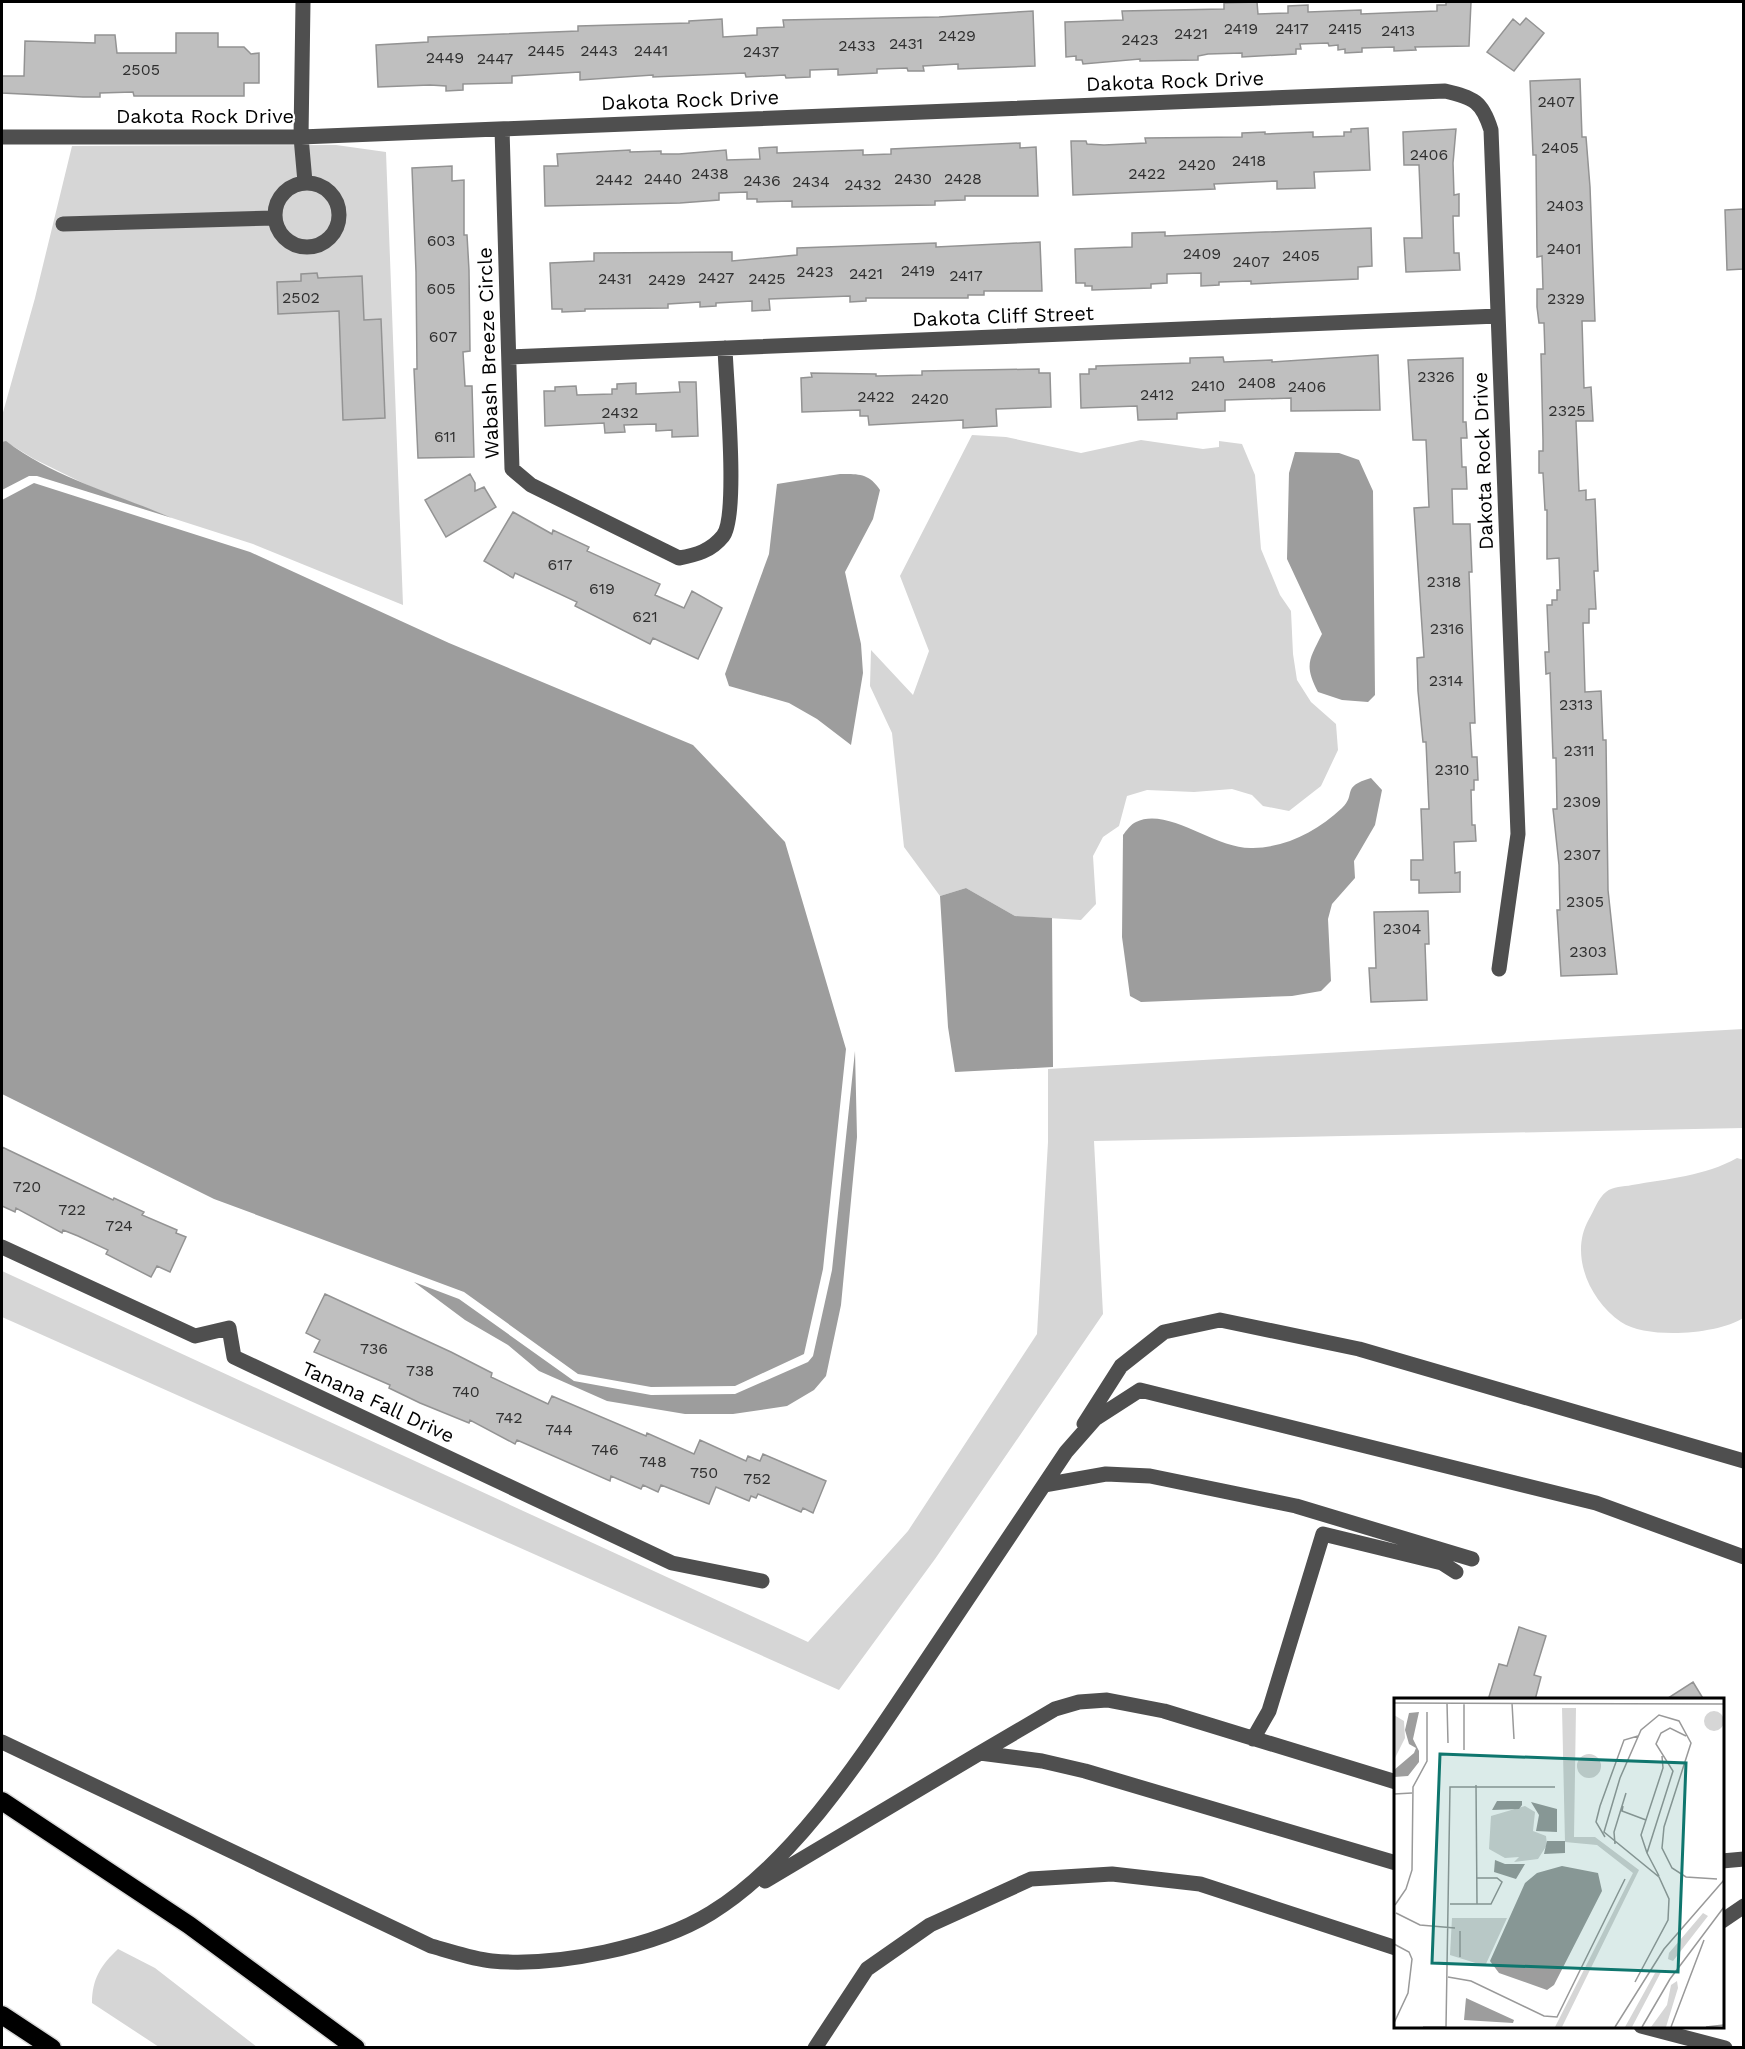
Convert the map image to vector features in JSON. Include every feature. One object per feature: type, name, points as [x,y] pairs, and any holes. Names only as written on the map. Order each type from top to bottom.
[{"type":"highway","points":[[2,1801],[189,1925],[356,2048]]},
{"type":"highway","points":[[2,2016],[52,2048]]},
{"type":"street","points":[[303,2],[301,137],[305,182]]},
{"type":"street","name":"Dakota Rock Drive","points":[[2,137],[301,137],[1445,91],[1470,98],[1485,110],[1491,130],[1518,834],[1499,969]]},
{"type":"street","name":"Wabash Breeze Circle","points":[[502,129],[512,469],[531,485],[679,558],[700,555],[724,535],[732,509],[725,348]]},
{"type":"street","points":[[305,182],[320,185],[335,199],[339,219],[329,238],[319,244],[298,246],[280,233],[275,218],[277,202],[282,193],[290,186],[305,182]]},
{"type":"street","points":[[63,224],[275,218]]},
{"type":"street","name":"Dakota Cliff Street","points":[[509,357],[1498,316]]},
{"type":"street","name":"Tanana Fall Drive","points":[[2,1247],[195,1336],[229,1328],[234,1357],[672,1563],[762,1581]]},
{"type":"street","points":[[711,1913],[782,1857],[859,1759],[1066,1452],[1121,1366],[1164,1332],[1220,1320],[1359,1349],[1743,1461]]},
{"type":"street","points":[[1066,1452],[1095,1419],[1140,1390],[1596,1503],[1743,1557]]},
{"type":"street","points":[[1044,1485],[1106,1474],[1150,1476],[1296,1506],[1472,1558]]},
{"type":"street","points":[[1253,1739],[1269,1711],[1323,1534],[1442,1563],[1456,1572]]},
{"type":"street","points":[[2,1742],[430,1946],[491,1961],[547,1961],[604,1953],[665,1934],[711,1913],[1055,1709],[1078,1702],[1107,1700],[1164,1711],[1394,1782]]},
{"type":"street","points":[[980,1753],[1042,1761],[1085,1771],[1394,1863]]},
{"type":"street","points":[[1724,1861],[1743,1859]]},
{"type":"street","points":[[815,2048],[867,1969],[930,1925],[1031,1880],[1112,1874],[1200,1884],[1394,1948]]},
{"type":"street","points":[[1724,1920],[1743,1906]]},
{"type":"street","points":[[1649,2028],[1725,2048]]},
{"type":"shaded area","points":[[336,145],[386,152],[403,605],[253,544],[172,518],[89,486],[34,459],[6,442],[2,442],[2,416],[35,298],[72,146]]},
{"type":"shaded area","points":[[972,435],[1006,437],[1081,453],[1141,440],[1203,449],[1219,447],[1219,441],[1242,444],[1255,475],[1261,549],[1280,595],[1291,611],[1297,680],[1311,702],[1336,724],[1338,750],[1321,786],[1289,811],[1263,806],[1252,795],[1232,789],[1194,792],[1147,790],[1127,796],[1119,826],[1103,837],[1093,856],[1096,904],[1081,920],[1015,916],[966,888],[940,896],[904,847],[892,733],[870,686],[871,650],[913,695],[929,651],[900,576]]},
{"type":"shaded area","points":[[6,441],[44,465],[65,475],[172,518],[37,476],[29,476],[2,490],[2,442]]},
{"type":"shaded area","points":[[1295,452],[1339,453],[1359,460],[1373,491],[1375,695],[1368,702],[1342,700],[1318,692],[1311,675],[1311,657],[1322,634],[1287,559],[1289,473]]},
{"type":"shaded area","points":[[840,474],[867,477],[880,490],[873,519],[845,572],[861,644],[863,673],[851,745],[817,719],[789,703],[729,686],[725,674],[769,554],[777,484]]},
{"type":"shaded area","points":[[34,483],[250,552],[449,643],[693,745],[785,842],[846,1049],[823,1269],[804,1354],[735,1386],[651,1387],[578,1374],[464,1292],[214,1199],[2,1094],[2,500]]},
{"type":"shaded area","points":[[1371,778],[1382,790],[1375,825],[1354,861],[1355,878],[1332,904],[1328,919],[1331,981],[1321,991],[1292,996],[1141,1002],[1130,996],[1122,937],[1123,835],[1130,826],[1149,819],[1163,820],[1239,847],[1278,845],[1322,824],[1342,808],[1352,788],[1361,781]]},
{"type":"shaded area","points":[[966,888],[1015,916],[1052,918],[1053,1067],[955,1072],[948,1027],[940,896]]},
{"type":"shaded area","points":[[1743,1029],[1743,1128],[1094,1141],[1103,1314],[935,1559],[839,1690],[2,1317],[2,1271],[808,1642],[908,1531],[1037,1334],[1048,1142],[1048,1069]]},
{"type":"shaded area","points":[[855,1051],[857,1137],[841,1305],[826,1376],[814,1390],[787,1406],[733,1414],[685,1414],[607,1401],[539,1371],[508,1345],[465,1320],[414,1282],[459,1299],[574,1381],[651,1395],[735,1394],[808,1362],[813,1356],[832,1270]]},
{"type":"shaded area","points":[[1737,1158],[1744,1160],[1743,1318],[1718,1328],[1683,1333],[1648,1331],[1633,1328],[1621,1322],[1600,1302],[1592,1289],[1582,1261],[1583,1233],[1603,1195],[1615,1188],[1699,1173]]},
{"type":"shaded area","points":[[118,1949],[155,1968],[257,2047],[159,2047],[92,2003],[92,1994],[99,1973]]},
{"type":"building","points":[[1257,2],[1258,14],[1288,13],[1288,6],[1308,5],[1308,12],[1361,10],[1361,14],[1437,11],[1437,5],[1446,5],[1446,2],[1471,2],[1469,46],[1415,47],[1416,50],[1394,51],[1394,47],[1362,48],[1362,52],[1345,53],[1345,49],[1338,50],[1338,45],[1329,46],[1328,43],[1300,44],[1301,49],[1296,49],[1296,54],[1242,57],[1242,53],[1208,54],[1198,56],[1198,60],[1140,61],[1140,59],[1083,64],[1082,60],[1076,60],[1076,56],[1066,57],[1065,22],[1123,20],[1122,11],[1224,9],[1224,3]]},
{"type":"building","points":[[1033,11],[1035,66],[958,69],[958,64],[923,66],[924,71],[908,71],[907,68],[877,69],[877,73],[838,75],[838,69],[810,70],[810,77],[786,78],[785,75],[746,77],[745,73],[653,77],[653,75],[580,80],[580,72],[512,76],[512,83],[463,84],[463,90],[446,91],[446,86],[430,85],[378,87],[376,45],[428,42],[428,37],[578,31],[578,26],[689,23],[689,21],[722,19],[723,37],[757,35],[757,28],[784,27],[783,20],[939,17]]},
{"type":"building","points":[[1526,18],[1544,33],[1514,71],[1487,52],[1513,19],[1520,25]]},
{"type":"building","points":[[176,33],[218,33],[218,47],[244,47],[251,54],[259,53],[259,83],[244,83],[244,96],[134,96],[133,92],[100,93],[100,97],[83,97],[2,93],[2,76],[24,76],[25,41],[95,43],[95,35],[115,35],[117,53],[176,53]]},
{"type":"building","points":[[1580,79],[1582,137],[1586,137],[1590,187],[1595,321],[1582,321],[1584,388],[1591,387],[1593,421],[1576,421],[1579,491],[1586,490],[1586,500],[1595,499],[1598,571],[1594,571],[1596,609],[1589,609],[1589,623],[1583,623],[1585,692],[1601,691],[1603,740],[1606,740],[1608,890],[1617,974],[1561,976],[1557,910],[1560,910],[1559,865],[1553,809],[1557,809],[1556,758],[1553,758],[1550,673],[1546,674],[1545,652],[1549,652],[1547,605],[1552,605],[1552,600],[1557,600],[1557,590],[1560,590],[1559,558],[1547,559],[1547,510],[1545,510],[1543,473],[1539,473],[1539,451],[1543,451],[1541,354],[1545,354],[1544,323],[1539,323],[1537,307],[1537,289],[1543,289],[1542,256],[1537,257],[1536,155],[1533,155],[1530,81]]},
{"type":"building","points":[[1368,128],[1370,170],[1314,172],[1315,188],[1277,189],[1277,181],[1214,184],[1215,189],[1073,195],[1071,141],[1086,141],[1087,144],[1104,145],[1146,143],[1145,138],[1242,137],[1242,133],[1265,132],[1265,134],[1313,132],[1313,137],[1344,136],[1344,132],[1351,132],[1351,129]]},
{"type":"building","points":[[1456,129],[1453,163],[1454,195],[1459,194],[1459,216],[1453,216],[1454,253],[1459,253],[1460,270],[1406,272],[1404,238],[1422,238],[1419,165],[1404,165],[1403,132]]},
{"type":"building","points":[[1020,143],[1020,148],[1036,147],[1038,196],[965,196],[965,200],[935,201],[935,205],[792,207],[792,201],[757,202],[757,199],[747,199],[747,192],[719,193],[719,200],[680,203],[545,206],[544,166],[558,166],[557,154],[630,150],[630,152],[661,151],[661,154],[679,154],[726,150],[727,160],[760,159],[759,148],[777,147],[777,153],[863,150],[863,155],[891,154],[891,149]]},
{"type":"building","points":[[452,166],[452,181],[464,180],[464,235],[467,235],[469,270],[470,351],[463,352],[465,386],[472,386],[474,457],[418,458],[414,369],[417,369],[412,168]]},
{"type":"building","points":[[1743,209],[1743,269],[1727,270],[1725,210]]},
{"type":"building","points":[[1371,228],[1372,266],[1358,267],[1358,279],[1251,284],[1251,281],[1219,282],[1219,285],[1201,286],[1201,273],[1167,274],[1167,283],[1151,284],[1151,288],[1092,290],[1092,286],[1076,283],[1075,249],[1132,247],[1132,233],[1165,232],[1165,236]]},
{"type":"building","points":[[1040,242],[1042,291],[984,291],[984,295],[968,295],[968,298],[866,298],[866,301],[850,302],[850,296],[769,299],[770,310],[752,311],[752,301],[716,303],[716,306],[700,307],[700,302],[668,304],[668,308],[585,309],[585,311],[562,312],[562,309],[552,309],[550,263],[594,261],[594,253],[732,252],[732,261],[797,255],[797,248],[936,243],[936,247]]},
{"type":"building","points":[[317,273],[318,278],[362,276],[364,320],[381,319],[385,418],[343,420],[339,311],[278,314],[277,282],[301,281],[301,274]]},
{"type":"building","points":[[1378,355],[1380,410],[1291,411],[1291,398],[1225,400],[1225,411],[1177,413],[1177,419],[1138,420],[1137,406],[1081,408],[1080,374],[1089,374],[1089,369],[1096,369],[1096,366],[1190,363],[1190,358],[1223,357],[1224,362],[1272,360],[1272,362]]},
{"type":"building","points":[[1463,358],[1463,422],[1466,422],[1467,438],[1461,438],[1462,467],[1466,467],[1467,489],[1452,489],[1453,524],[1470,524],[1472,572],[1469,572],[1475,723],[1470,723],[1472,757],[1477,757],[1478,780],[1474,780],[1474,790],[1471,790],[1472,825],[1475,825],[1476,841],[1454,842],[1455,873],[1460,872],[1460,892],[1419,893],[1419,880],[1411,880],[1411,860],[1423,860],[1421,809],[1429,809],[1426,742],[1423,742],[1418,691],[1417,658],[1424,657],[1414,508],[1429,507],[1426,440],[1413,440],[1408,360]]},
{"type":"building","points":[[1039,369],[1039,373],[1050,373],[1051,407],[996,409],[997,426],[963,428],[963,420],[869,425],[868,416],[860,416],[860,410],[802,412],[801,378],[812,377],[811,373],[876,374],[876,376],[922,375],[922,371]]},
{"type":"building","points":[[679,382],[696,382],[698,436],[672,437],[672,430],[656,431],[656,424],[624,425],[625,432],[605,433],[604,423],[545,426],[544,391],[555,391],[555,387],[576,386],[577,395],[612,394],[612,389],[617,389],[617,384],[636,383],[636,394],[680,392]]},
{"type":"building","points":[[470,474],[475,483],[475,491],[484,487],[496,507],[446,537],[425,500]]},
{"type":"building","points":[[513,512],[552,534],[553,530],[589,547],[587,551],[660,584],[655,595],[684,608],[692,591],[722,608],[698,659],[653,638],[650,644],[575,606],[577,602],[515,573],[513,578],[484,561]]},
{"type":"building","points":[[1428,911],[1429,944],[1425,944],[1427,1000],[1371,1002],[1369,968],[1376,968],[1374,912]]},
{"type":"building","points":[[2,1147],[113,1200],[114,1198],[144,1212],[142,1215],[177,1230],[176,1233],[186,1237],[170,1272],[157,1266],[151,1277],[106,1254],[108,1250],[63,1230],[62,1233],[16,1208],[15,1212],[2,1206]]},
{"type":"building","points":[[325,1294],[451,1352],[492,1373],[491,1377],[548,1404],[552,1396],[694,1454],[700,1440],[746,1461],[748,1456],[760,1461],[763,1454],[826,1481],[813,1513],[803,1508],[801,1512],[758,1494],[756,1498],[751,1496],[749,1501],[716,1487],[709,1504],[661,1485],[658,1492],[643,1485],[641,1489],[611,1476],[610,1481],[517,1440],[515,1444],[470,1420],[469,1423],[420,1403],[389,1388],[390,1385],[314,1352],[320,1340],[306,1333]]},
{"type":"building","points":[[1519,1627],[1546,1636],[1534,1675],[1541,1677],[1536,1698],[1489,1698],[1499,1664],[1507,1666]]},
{"type":"building","points":[[1693,1682],[1703,1698],[1668,1698]]}]
